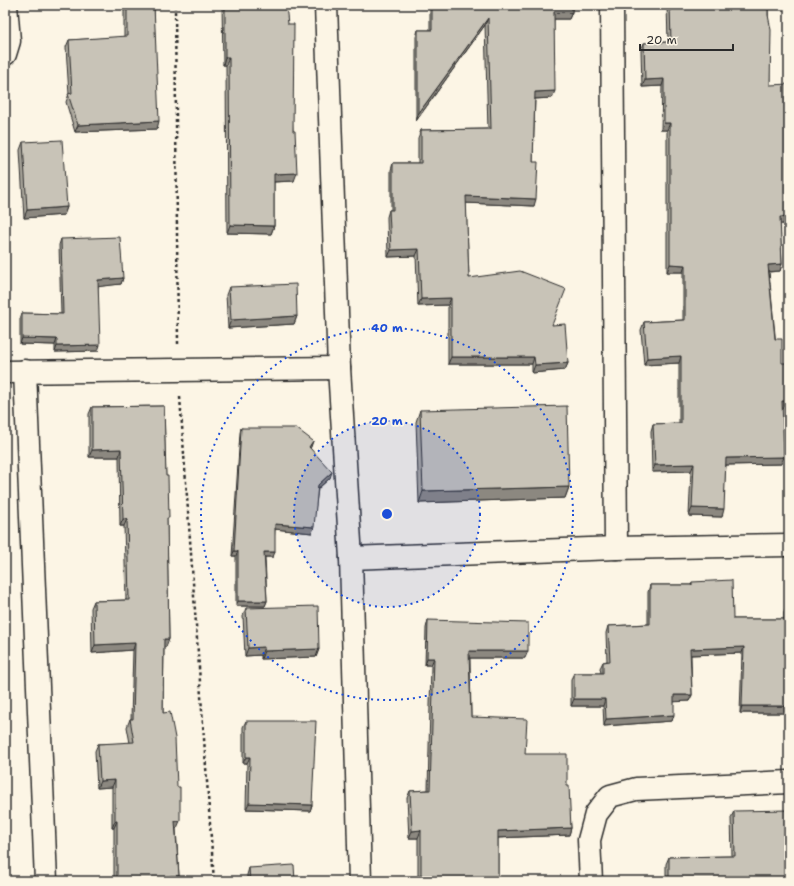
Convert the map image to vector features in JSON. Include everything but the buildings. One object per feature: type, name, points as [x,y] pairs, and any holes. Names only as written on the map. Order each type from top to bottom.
[{"type":"street","points":[[5,54],[9,41],[6,5]]},
{"type":"street","points":[[326,5],[339,368],[351,558],[360,881]]},
{"type":"street","points":[[612,5],[616,548]]},
{"type":"street","points":[[46,881],[15,371],[339,368]]},
{"type":"street","points":[[351,558],[616,548],[789,545]]},
{"type":"street","points":[[591,881],[589,840],[596,814],[610,796],[636,789],[789,782]]},
{"type":"path","points":[[176,5],[178,370],[214,881]]}]
